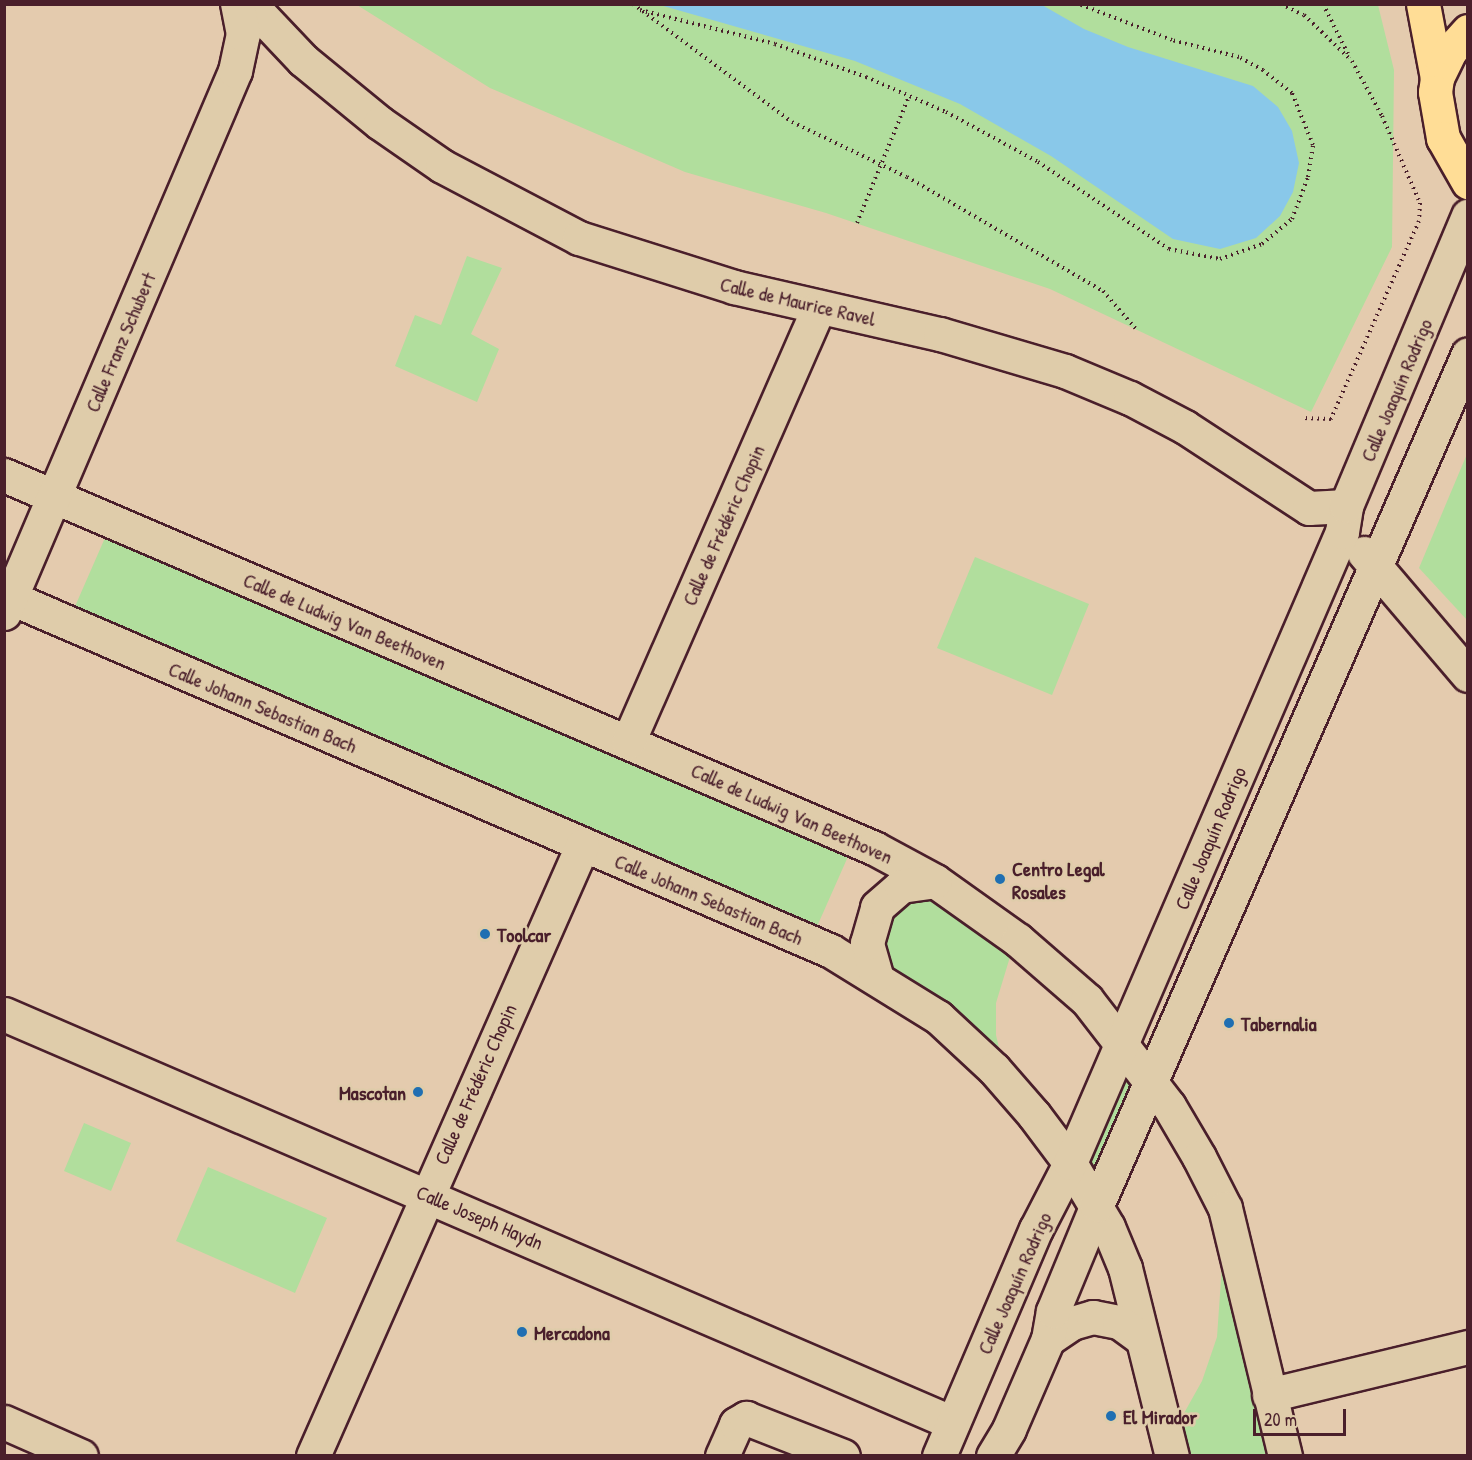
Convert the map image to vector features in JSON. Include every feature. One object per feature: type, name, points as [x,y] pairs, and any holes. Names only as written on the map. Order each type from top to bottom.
[{"type":"main road","points":[[1423,4],[1437,78],[1436,108],[1443,138],[1467,182]]},
{"type":"main road","points":[[1437,78],[1450,51],[1467,31]]},
{"type":"street","name":"Calle Franz Schubert","points":[[7,602],[247,62],[237,4]]},
{"type":"street","name":"Calle de Maurice Ravel","points":[[250,4],[303,60],[380,123],[442,166],[579,238],[734,288],[991,347],[1065,371],[1130,398],[1185,427],[1309,508],[1344,519]]},
{"type":"street","name":"Calle de Maurice Ravel","points":[[247,62],[281,52],[303,60]]},
{"type":"street","name":"Calle Joaquín Rodrigo","points":[[939,1455],[1036,1229],[1070,1163],[1121,1045],[1344,519],[1467,216]]},
{"type":"street","name":"Calle de Frédéric Chopin","points":[[628,742],[819,307]]},
{"type":"street","points":[[993,1455],[1009,1429],[1048,1339],[1053,1311],[1096,1205],[1467,354]]},
{"type":"street","name":"Calle de Ludwig Van Beethoven","points":[[4,475],[844,834],[935,881],[1037,954],[1087,1000],[1150,1081],[1194,1148],[1225,1208],[1285,1455]]},
{"type":"street","points":[[1344,519],[1376,565],[1467,675]]},
{"type":"street","name":"Calle Johann Sebastian Bach","points":[[7,602],[831,951],[876,975],[963,1038],[994,1069],[1070,1163],[1096,1205],[1121,1257],[1172,1455]]},
{"type":"street","name":"Calle de Frédéric Chopin","points":[[314,1455],[426,1193],[582,846]]},
{"type":"street","points":[[876,975],[867,943],[877,907],[901,886],[935,881]]},
{"type":"street","name":"Calle Joseph Haydn","points":[[4,1014],[426,1193],[953,1423]]},
{"type":"street","points":[[1048,1339],[1072,1323],[1093,1317],[1119,1322],[1142,1338]]},
{"type":"street","points":[[1269,1395],[1467,1347]]},
{"type":"street","points":[[722,1455],[736,1424],[746,1418],[843,1455]]},
{"type":"street","points":[[4,1422],[81,1455]]},
{"type":"path","points":[[633,4],[792,122],[907,177],[1102,291],[1136,329]]},
{"type":"path","points":[[640,10],[775,44],[909,96],[1038,162],[1169,249],[1220,259],[1262,244],[1292,219],[1308,177],[1313,145],[1292,93],[1263,70],[1239,57],[1172,40],[1079,4]]},
{"type":"path","points":[[1281,4],[1304,15],[1352,61]]},
{"type":"path","points":[[1303,418],[1331,419],[1419,221],[1420,203],[1382,116],[1323,4]]},
{"type":"path","points":[[857,223],[878,165],[909,96]]},
{"type":"path","points":[[1408,245],[1418,249]]},
{"type":"green space","points":[[357,5],[1378,5],[1394,70],[1392,247],[1311,412],[1050,289],[826,213],[685,172],[490,88]]},
{"type":"green space","points":[[467,256],[502,268],[471,334],[499,349],[477,402],[395,366],[415,315],[441,325]]},
{"type":"green space","points":[[1467,454],[1467,620],[1419,568]]},
{"type":"green space","points":[[108,531],[850,852],[815,931],[73,611]]},
{"type":"green space","points":[[975,557],[1089,604],[1052,695],[937,648]]},
{"type":"green space","points":[[923,892],[1013,947],[996,1003],[996,1035],[1003,1065],[893,975],[880,959],[883,912]]},
{"type":"green space","points":[[1121,1070],[1134,1082],[1097,1180],[1084,1157]]},
{"type":"green space","points":[[84,1123],[131,1143],[111,1191],[64,1171]]},
{"type":"green space","points":[[208,1167],[327,1218],[295,1293],[176,1241]]},
{"type":"green space","points":[[1223,1251],[1275,1455],[1180,1455],[1174,1431],[1202,1381],[1217,1337]]},
{"type":"water","points":[[660,5],[1042,5],[1084,29],[1128,47],[1253,86],[1278,107],[1292,131],[1299,163],[1293,192],[1280,216],[1256,238],[1220,249],[1173,239],[1051,156],[960,104],[855,61]]},
{"type":"place","name":"Centro Legal Rosales","points":[[1000,879]]},
{"type":"place","name":"Toolcar","points":[[485,934]]},
{"type":"place","name":"Tabernalia","points":[[1229,1023]]},
{"type":"place","name":"Mascotan","points":[[418,1092]]},
{"type":"place","name":"Mercadona","points":[[522,1332]]},
{"type":"place","name":"El Mirador","points":[[1111,1416]]}]
